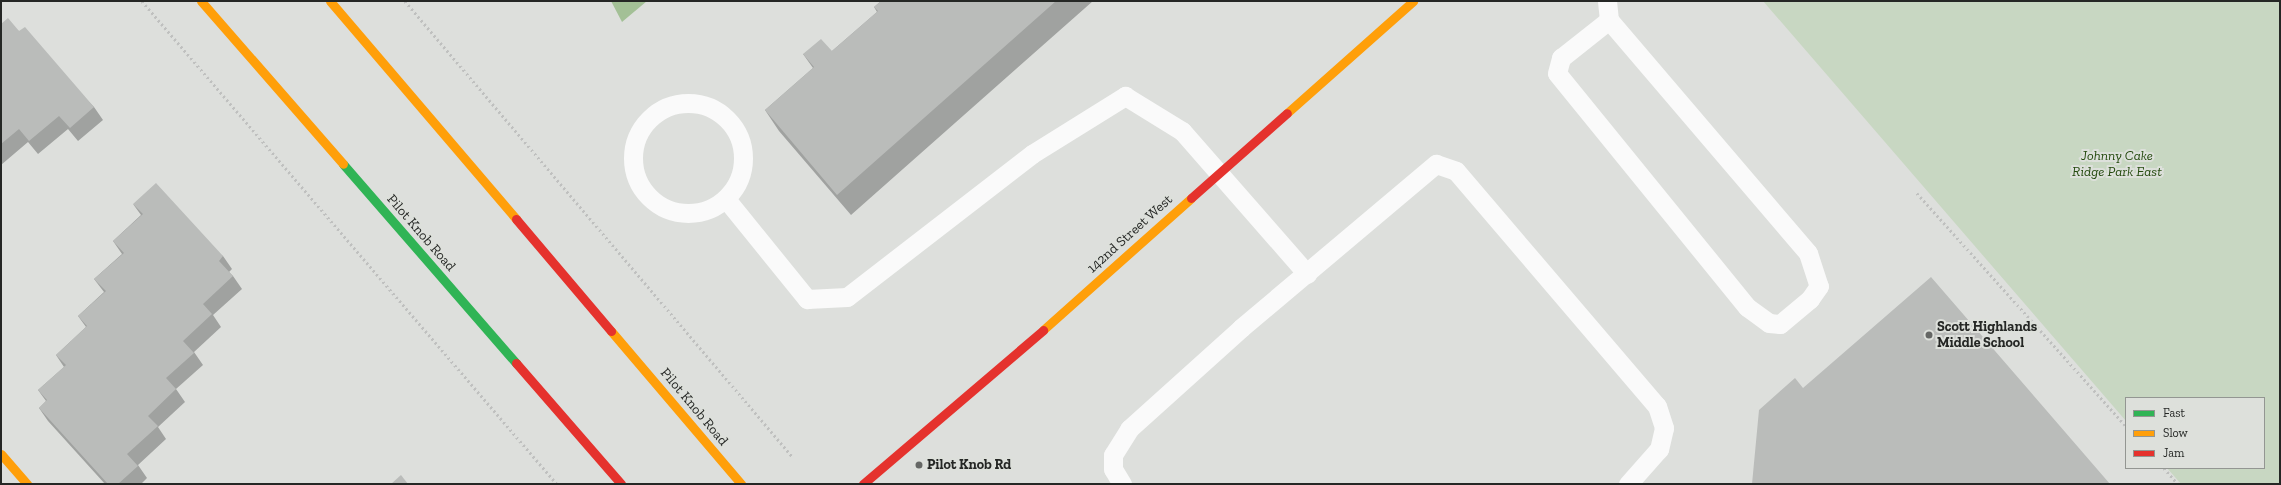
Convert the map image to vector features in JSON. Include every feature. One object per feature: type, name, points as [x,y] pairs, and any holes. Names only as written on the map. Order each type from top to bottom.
[{"type":"main road","name":"Pilot Knob Road","points":[[201,1],[621,484]]},
{"type":"main road","name":"Pilot Knob Road","points":[[330,1],[741,484]]},
{"type":"main road","name":"142nd Street West","points":[[863,484],[1413,1]]},
{"type":"main road","points":[[1,454],[27,484]]},
{"type":"lane","points":[[1607,1],[1609,20],[1808,253],[1819,286],[1810,299],[1780,324],[1769,323],[1747,307],[1557,73],[1561,58],[1609,20]]},
{"type":"lane","points":[[726,199],[808,299],[847,298],[1032,154],[1125,96],[1182,131],[1220,172],[1307,274]]},
{"type":"lane","points":[[689,103],[713,110],[736,130],[743,167],[737,184],[726,199],[711,209],[676,212],[659,206],[646,194],[637,179],[633,161],[635,144],[654,115],[671,106],[689,103]]},
{"type":"lane","points":[[1122,484],[1114,469],[1113,455],[1129,429],[1427,170],[1436,164],[1456,171],[1657,406],[1664,428],[1659,449],[1628,484]]},
{"type":"path","points":[[142,1],[557,484]]},
{"type":"path","points":[[405,1],[792,456]]},
{"type":"path","points":[[1917,193],[2125,425]]},
{"type":"path","points":[[2165,469],[2178,484]]},
{"type":"green space","name":"Johnny Cake Ridge Park East","points":[[1763,1],[2280,1],[2280,484],[2181,484],[2168,469],[2265,469],[2265,397],[2125,397],[2125,420]]},
{"type":"shaded area","points":[[611,1],[647,1],[622,22]]},
{"type":"building","points":[[881,1],[1056,1],[837,195],[765,110],[814,67],[803,54],[821,39],[832,51],[878,11],[874,7]]},
{"type":"building","points":[[8,18],[19,31],[25,27],[94,107],[70,128],[59,116],[29,141],[19,129],[1,144],[1,24]]},
{"type":"building","points":[[156,183],[223,256],[219,261],[233,276],[203,304],[212,314],[183,341],[194,353],[166,378],[176,389],[148,416],[158,426],[127,454],[138,466],[118,484],[108,484],[39,408],[47,400],[38,390],[66,365],[56,355],[87,326],[78,316],[106,291],[94,279],[124,253],[113,241],[143,214],[133,204]]},
{"type":"building","name":"Scott Highlands Middle School","points":[[1931,277],[2110,484],[1752,484],[1759,410],[1795,378],[1803,388]]},
{"type":"building","points":[[401,475],[408,484],[391,484]]},
{"type":"traffic: fast","points":[[343,164],[516,363]]},
{"type":"traffic: slow","points":[[201,1],[343,164]]},
{"type":"traffic: slow","points":[[330,1],[516,219]]},
{"type":"traffic: slow","points":[[1287,113],[1413,1]]},
{"type":"traffic: slow","points":[[1043,330],[1191,198]]},
{"type":"traffic: slow","points":[[611,331],[741,484]]},
{"type":"traffic: slow","points":[[1,454],[27,484]]},
{"type":"traffic: jam","points":[[1191,198],[1287,113]]},
{"type":"traffic: jam","points":[[516,219],[611,331]]},
{"type":"traffic: jam","points":[[863,484],[1043,330]]},
{"type":"traffic: jam","points":[[516,363],[621,484]]},
{"type":"place","name":"Scott Highlands Middle School","points":[[1929,335]]},
{"type":"place","name":"Pilot Knob Rd","points":[[919,465]]}]
